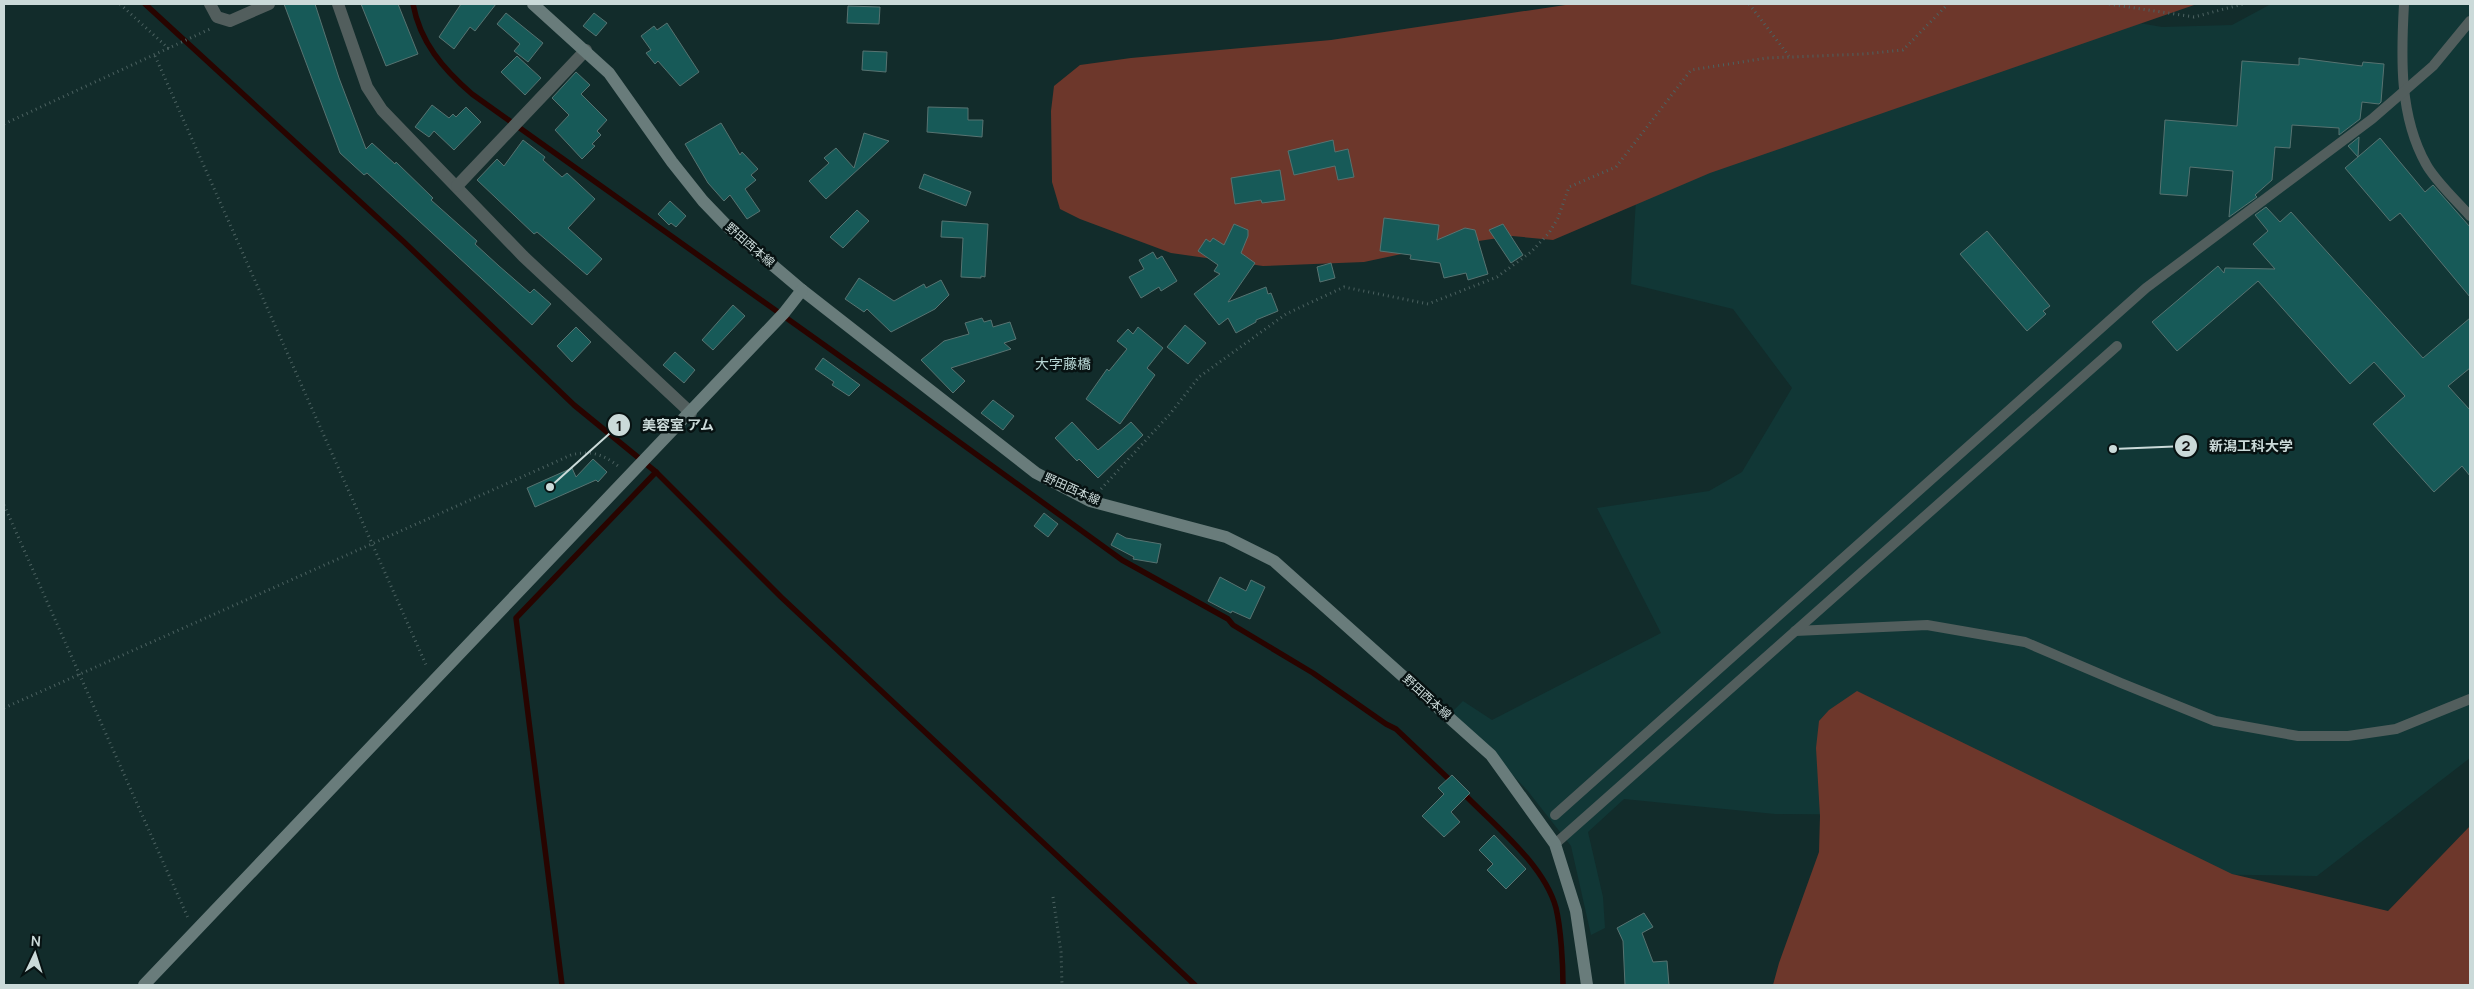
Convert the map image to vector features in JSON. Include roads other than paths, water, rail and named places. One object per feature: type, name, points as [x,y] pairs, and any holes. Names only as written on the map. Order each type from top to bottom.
[{"type":"main road","name":"野田西本線","points":[[533,4],[586,50],[620,86],[672,162],[729,228],[802,290],[1036,473],[1090,501],[1226,537],[1274,561],[1491,755],[1556,844],[1576,910],[1587,985]]},
{"type":"main road","points":[[144,985],[691,413],[782,315],[802,290]]},
{"type":"street","points":[[210,4],[217,17],[230,21],[269,4]]},
{"type":"street","points":[[338,4],[367,87],[375,101],[523,256],[691,413]]},
{"type":"street","points":[[457,186],[586,50]]},
{"type":"lane","points":[[2404,4],[2401,51],[2405,90],[2414,137],[2426,166],[2470,216]]},
{"type":"lane","points":[[1555,815],[2146,288],[2372,119],[2433,66],[2470,21]]},
{"type":"lane","points":[[1556,844],[2117,346]]},
{"type":"lane","points":[[1795,631],[1927,625],[2025,642],[2215,721],[2298,736],[2348,736],[2396,729],[2470,700]]},
{"type":"waterway","points":[[145,4],[404,242],[574,405],[656,472],[781,597],[1195,985]]},
{"type":"waterway","points":[[413,4],[421,31],[434,54],[442,65],[472,94],[1122,560],[1228,619],[1233,625],[1313,673],[1396,729],[1452,782]]},
{"type":"waterway","points":[[562,985],[516,618],[656,472]]},
{"type":"waterway","points":[[1462,792],[1529,860],[1550,892],[1556,908],[1559,926],[1563,985]]},
{"type":"place","name":"新潟工科大学","points":[[2113,449]]},
{"type":"place","name":"美容室 アム","points":[[550,487]]},
{"type":"district","name":"大字藤橋","points":[[1063,364]]}]
